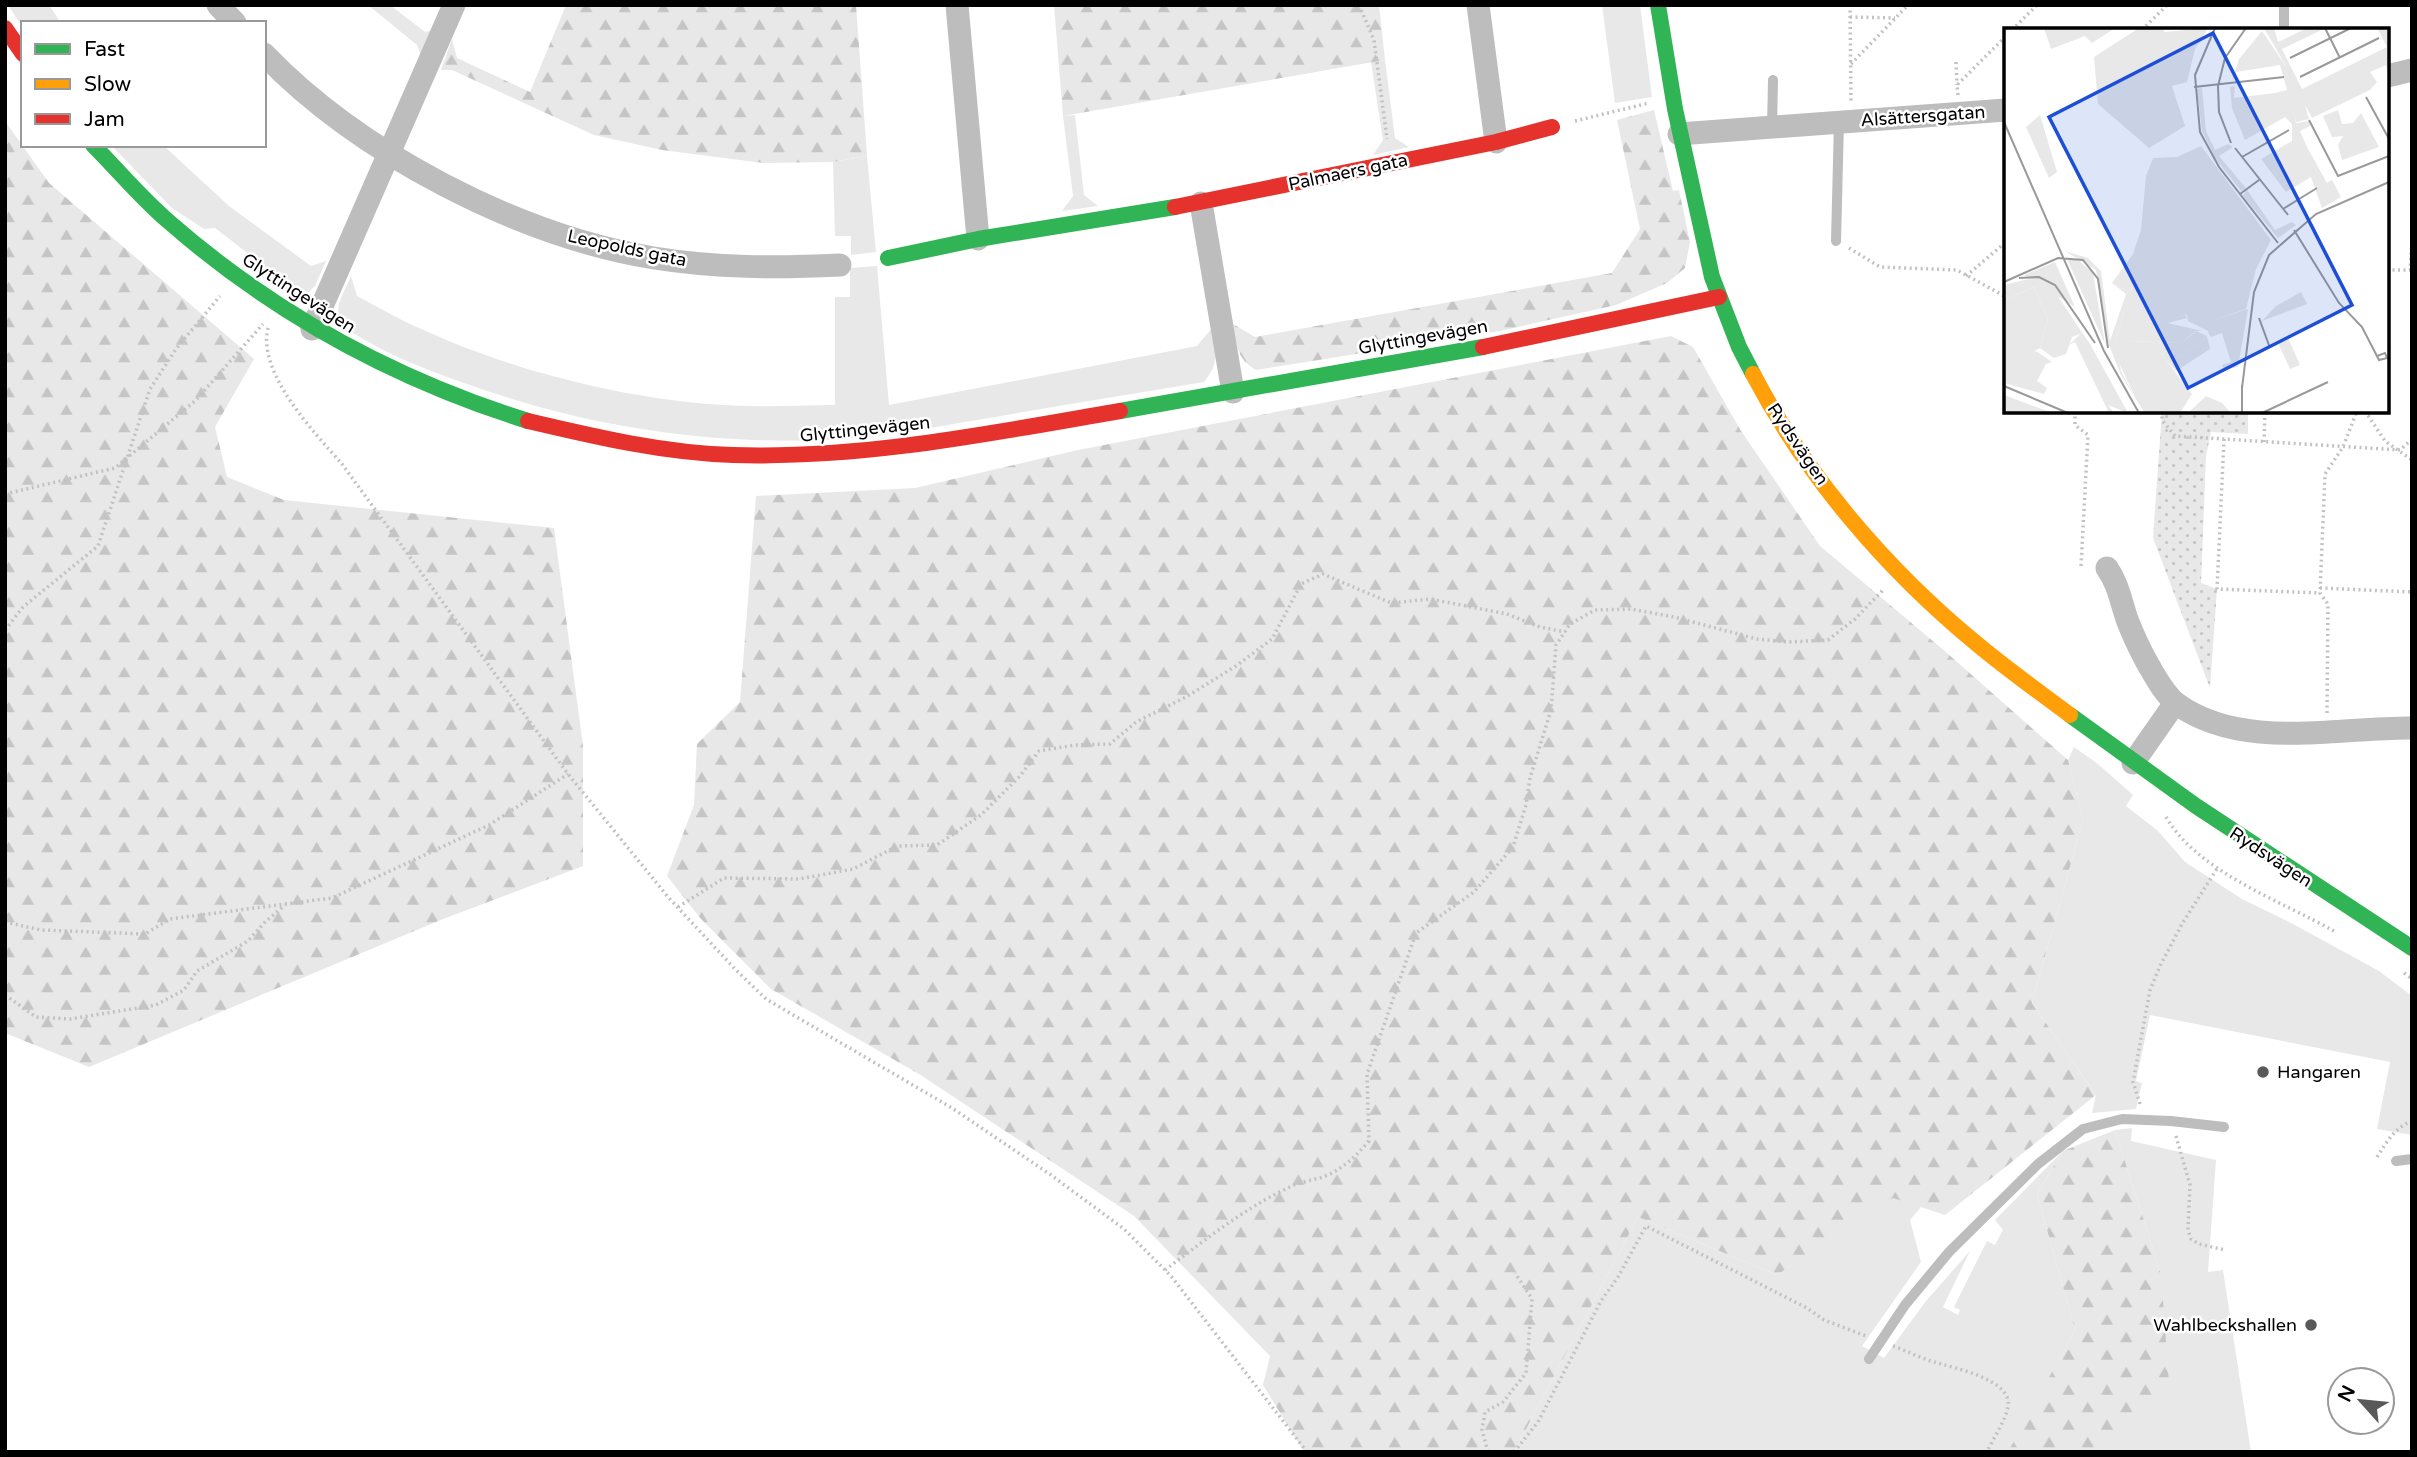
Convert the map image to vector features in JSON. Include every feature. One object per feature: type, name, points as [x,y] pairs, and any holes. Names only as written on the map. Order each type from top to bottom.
[{"type":"street","points":[[218,5],[233,21]]},
{"type":"street","points":[[312,329],[454,5]]},
{"type":"street","points":[[957,5],[978,239]]},
{"type":"street","points":[[1478,5],[1496,142]]},
{"type":"street","name":"Rydsvägen","points":[[1658,5],[1679,134],[1719,297],[1742,349],[1785,429],[1847,515],[1900,574],[1973,642],[2133,763],[2270,857],[2412,948]]},
{"type":"street","points":[[5,28],[21,51]]},
{"type":"street","name":"Leopolds gata","points":[[266,56],[321,105],[389,155],[476,200],[582,242],[653,258],[718,266],[779,268],[840,265]]},
{"type":"street","points":[[2389,76],[2412,70]]},
{"type":"street","name":"Alsättersgatan","points":[[1679,134],[2004,110]]},
{"type":"street","name":"Palmaers gata","points":[[888,258],[978,239],[1201,203],[1496,142],[1552,127]]},
{"type":"street","name":"Glyttingevägen","points":[[95,147],[132,189],[181,233],[236,277],[312,329],[417,381],[481,407],[535,424],[648,448],[707,454],[839,454],[964,438],[1604,324],[1719,297]]},
{"type":"street","points":[[1201,203],[1233,392]]},
{"type":"street","points":[[2107,568],[2114,578],[2128,621],[2146,662],[2175,703],[2197,715],[2218,724],[2245,730],[2328,734],[2377,727],[2412,728]]},
{"type":"street","points":[[2133,763],[2175,703]]},
{"type":"lane","points":[[2284,5],[2284,28]]},
{"type":"lane","points":[[1772,128],[1773,80]]},
{"type":"lane","name":"Alsättersgatan","points":[[1836,241],[1845,121]]},
{"type":"lane","points":[[1869,1359],[1905,1305],[1949,1252],[2038,1164],[2083,1129],[2122,1119],[2224,1127]]},
{"type":"lane","points":[[2396,1161],[2412,1158]]},
{"type":"path","points":[[1359,5],[1374,40],[1391,164]]},
{"type":"path","points":[[1845,121],[1850,64],[1850,5]]},
{"type":"path","points":[[1850,64],[1908,5]]},
{"type":"path","points":[[2014,28],[2037,5]]},
{"type":"path","points":[[2144,28],[2167,5]]},
{"type":"path","points":[[1850,18],[1895,18]]},
{"type":"path","points":[[1958,85],[2004,38]]},
{"type":"path","points":[[1956,62],[1958,113]]},
{"type":"path","points":[[1552,127],[1616,109],[1673,98]]},
{"type":"path","points":[[1836,241],[1880,267],[1957,270],[2004,296]]},
{"type":"path","points":[[2389,270],[2410,271],[2412,242]]},
{"type":"path","points":[[1966,276],[2004,244]]},
{"type":"path","points":[[5,629],[23,607],[98,546],[150,389],[176,349],[236,277]]},
{"type":"path","points":[[5,494],[116,468],[196,400],[279,307]]},
{"type":"path","points":[[279,307],[267,331],[269,355],[277,378],[301,416],[342,464],[568,774],[678,907],[766,999],[952,1108],[1051,1175],[1124,1229],[1165,1270],[1307,1452]]},
{"type":"path","points":[[2075,413],[2075,425],[2088,435],[2081,566]]},
{"type":"path","points":[[2162,413],[2162,420],[2175,436],[2400,450],[2412,439]]},
{"type":"path","points":[[2264,442],[2265,413]]},
{"type":"path","points":[[2328,734],[2328,604],[2320,593],[2325,474],[2343,447],[2356,413]]},
{"type":"path","points":[[2366,413],[2385,441],[2412,460]]},
{"type":"path","points":[[2224,439],[2217,589],[2320,593]]},
{"type":"path","points":[[678,907],[724,878],[799,879],[853,869],[897,846],[937,845],[981,815],[1020,776],[1039,751],[1075,745],[1110,744],[1136,722],[1185,697],[1236,666],[1272,639],[1301,584],[1323,574],[1391,603],[1430,598],[1507,614],[1540,627],[1564,632]]},
{"type":"path","points":[[1165,1270],[1227,1225],[1272,1198],[1293,1186],[1327,1176],[1347,1164],[1370,1141],[1367,1074],[1416,933],[1474,892],[1513,847],[1551,710],[1556,645],[1570,624],[1595,610],[1631,609],[1674,617],[1757,639],[1788,642],[1828,640],[1855,619],[1900,574]]},
{"type":"path","points":[[2320,587],[2412,592]]},
{"type":"path","points":[[5,922],[41,930],[145,934],[170,919],[332,898],[489,825],[568,774]]},
{"type":"path","points":[[2138,1120],[2141,1101],[2133,1082],[2150,990],[2160,966],[2218,866]]},
{"type":"path","points":[[2262,895],[2269,885]]},
{"type":"path","points":[[5,995],[36,1017],[58,1019],[156,1005],[184,990],[197,971],[248,941],[286,904]]},
{"type":"path","points":[[2171,1121],[2190,1185],[2188,1230],[2191,1239],[2199,1244],[2225,1250]]},
{"type":"path","points":[[2377,1157],[2391,1135],[2402,1125],[2412,1121]]},
{"type":"path","points":[[1514,1452],[1538,1422],[1601,1301],[1646,1227],[1807,1308],[1824,1320],[1933,1362],[1973,1373],[1997,1385],[2006,1393],[2009,1406],[1987,1452]]},
{"type":"path","points":[[1488,1452],[1482,1430],[1485,1412],[1503,1402],[1526,1373],[1532,1299],[1515,1273]]},
{"type":"green space","points":[[8,5],[49,5],[60,21],[21,21],[21,25]]},
{"type":"green space","points":[[368,5],[390,5],[425,32],[437,29],[422,59],[417,45]]},
{"type":"green space","points":[[566,5],[856,5],[867,156],[833,162],[763,163],[662,150],[594,135],[452,70],[441,70],[452,39],[457,58],[530,92]]},
{"type":"green space","points":[[1054,5],[1379,5],[1385,60],[1063,116]]},
{"type":"green space","points":[[1602,5],[1640,5],[1652,97],[1615,103]]},
{"type":"green space","points":[[1385,60],[1395,138],[1409,147],[1373,155],[1383,140],[1371,62]]},
{"type":"green space","points":[[1654,110],[1673,191],[1679,190],[1690,242],[1685,268],[1667,283],[1616,305],[1500,331],[1256,370],[1241,356],[1233,324],[1255,337],[1612,273],[1640,229],[1617,120]]},
{"type":"green space","points":[[1075,115],[1084,195],[1098,206],[1062,211],[1073,196],[1063,116]]},
{"type":"green space","points":[[5,121],[49,183],[254,359],[215,427],[227,477],[284,500],[554,528],[583,746],[583,866],[443,919],[89,1067],[5,1033]]},
{"type":"green space","points":[[113,147],[165,147],[229,206],[311,266],[326,261],[315,286],[309,292],[294,294],[284,289],[254,258],[215,228],[204,229],[172,208]]},
{"type":"green space","points":[[867,156],[876,252],[851,255],[851,236],[835,236],[833,162]]},
{"type":"green space","points":[[877,266],[889,405],[1197,346],[1212,328],[1215,362],[1204,382],[906,432],[827,440],[718,438],[614,424],[512,399],[393,355],[344,328],[338,315],[340,302],[351,276],[357,296],[396,317],[457,344],[538,372],[623,392],[708,404],[835,405],[835,297],[850,297],[850,268]]},
{"type":"green space","points":[[1671,336],[1693,347],[1741,431],[1820,546],[2068,760],[2083,820],[2032,1003],[2096,1095],[1945,1215],[1893,1198],[1777,1275],[1638,1217],[1514,1452],[1304,1452],[1263,1385],[1270,1356],[1134,1216],[919,1074],[771,989],[701,919],[667,876],[694,805],[697,744],[740,702],[756,496],[915,488],[1078,450]]},
{"type":"green space","points":[[2162,413],[2248,413],[2248,434],[2211,432],[2206,456],[2201,583],[2217,589],[2210,688],[2153,538]]},
{"type":"green space","points":[[2074,747],[2133,795],[2126,806],[2158,831],[2185,862],[2242,899],[2379,971],[2412,996],[2412,1135],[2377,1129],[2390,1062],[2150,1015],[2136,1081],[2142,1083],[2136,1109],[2092,1113],[2096,1095],[2032,1003],[2083,820],[2068,760]]},
{"type":"green space","points":[[2132,1128],[2131,1141],[2216,1160],[2208,1272],[2223,1270],[2251,1452],[2090,1452],[2161,1274],[2115,1130]]},
{"type":"green space","points":[[2115,1130],[2161,1274],[2169,1384],[2090,1452],[2008,1452],[2075,1330],[2037,1194],[2063,1151]]},
{"type":"green space","points":[[2063,1151],[2037,1194],[2075,1330],[2009,1452],[1514,1452],[1638,1217],[1777,1275],[1893,1197],[1921,1207],[1910,1220],[1921,1262],[1862,1346],[1884,1358],[1926,1301],[1970,1251],[1943,1307],[1958,1315],[1960,1310],[1954,1307],[1987,1241],[1995,1245],[2003,1230],[1995,1220]]},
{"type":"traffic: fast","points":[[1658,5],[1675,109],[1712,277],[1739,347],[1753,374]]},
{"type":"traffic: fast","points":[[95,147],[168,221],[208,255],[293,314],[383,364],[478,404],[528,421]]},
{"type":"traffic: fast","points":[[888,258],[978,239],[1175,207]]},
{"type":"traffic: fast","points":[[1120,411],[1483,347]]},
{"type":"traffic: fast","points":[[2070,715],[2196,806],[2412,948]]},
{"type":"traffic: slow","points":[[1753,374],[1798,449],[1824,485],[1881,553],[1977,644],[2070,715]]},
{"type":"traffic: jam","points":[[5,28],[21,51]]},
{"type":"traffic: jam","points":[[1175,207],[1496,142],[1552,127]]},
{"type":"traffic: jam","points":[[1483,347],[1719,297]]},
{"type":"traffic: jam","points":[[528,421],[656,448],[707,454],[782,455],[928,443],[1120,411]]},
{"type":"place","name":"Hangaren","points":[[2263,1072]]},
{"type":"place","name":"Wahlbeckshallen","points":[[2311,1325]]}]
